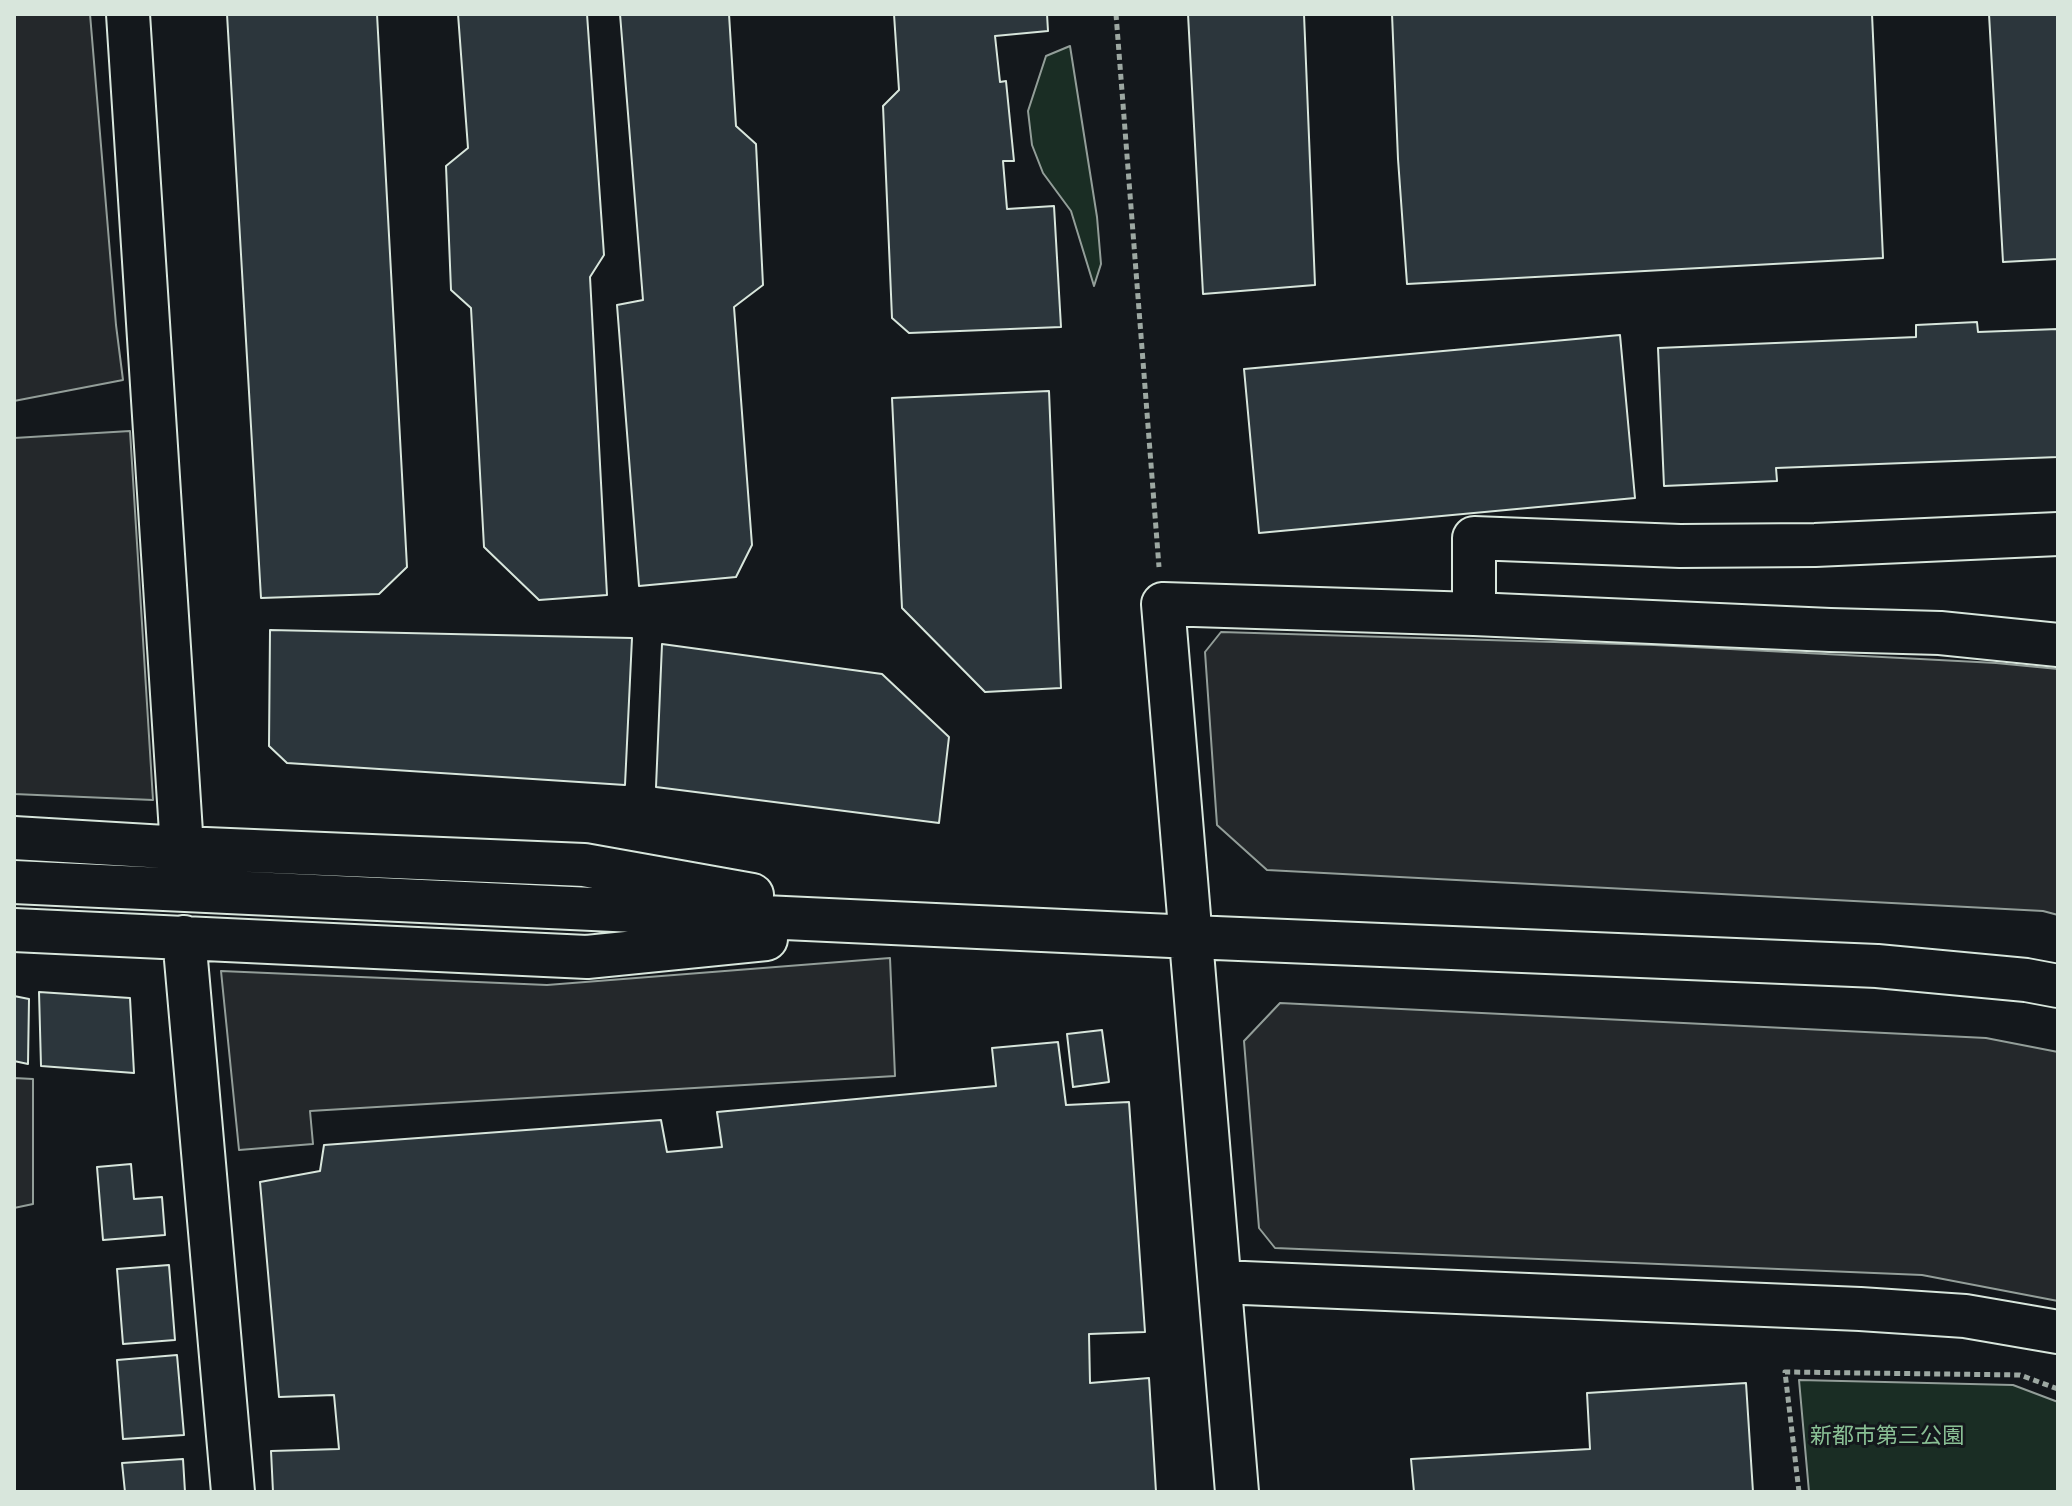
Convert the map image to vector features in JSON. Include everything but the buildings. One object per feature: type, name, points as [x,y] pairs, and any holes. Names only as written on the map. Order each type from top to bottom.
[{"type":"street","points":[[128,14],[182,848]]},
{"type":"street","points":[[1474,614],[1474,538],[1680,546],[1800,546],[2058,534]]},
{"type":"street","points":[[1237,1492],[1163,604],[1940,633],[2058,645]]},
{"type":"street","points":[[14,838],[584,865],[914,924]]},
{"type":"street","points":[[14,882],[1877,966],[2026,980],[2058,986]]},
{"type":"street","points":[[14,930],[587,957],[914,924]]},
{"type":"street","points":[[184,937],[233,1492]]},
{"type":"street","points":[[1220,1282],[1860,1309],[1965,1316],[2058,1332]]},
{"type":"path","points":[[1116,14],[1163,604]]},
{"type":"path","points":[[1799,1492],[1785,1372],[2020,1375],[2058,1389]]},
{"type":"green space","points":[[1070,46],[1097,217],[1101,264],[1094,286],[1071,211],[1043,173],[1032,145],[1028,111],[1046,56]]},
{"type":"green space","name":"新都市第三公園","points":[[1799,1380],[2013,1385],[2058,1402],[2058,1492],[1809,1492]]},
{"type":"shaded area","points":[[14,14],[90,14],[123,380],[14,401]]},
{"type":"shaded area","points":[[130,431],[153,800],[14,794],[14,438]]},
{"type":"shaded area","points":[[1221,632],[1654,645],[2058,669],[2058,915],[2043,911],[1267,870],[1217,825],[1205,652]]},
{"type":"shaded area","points":[[890,958],[895,1076],[310,1111],[313,1144],[239,1150],[221,971],[547,985]]},
{"type":"shaded area","points":[[1280,1003],[1986,1038],[2058,1052],[2058,1301],[1922,1275],[1275,1248],[1259,1228],[1244,1041]]},
{"type":"shaded area","points":[[14,1078],[33,1079],[33,1204],[14,1208]]}]
